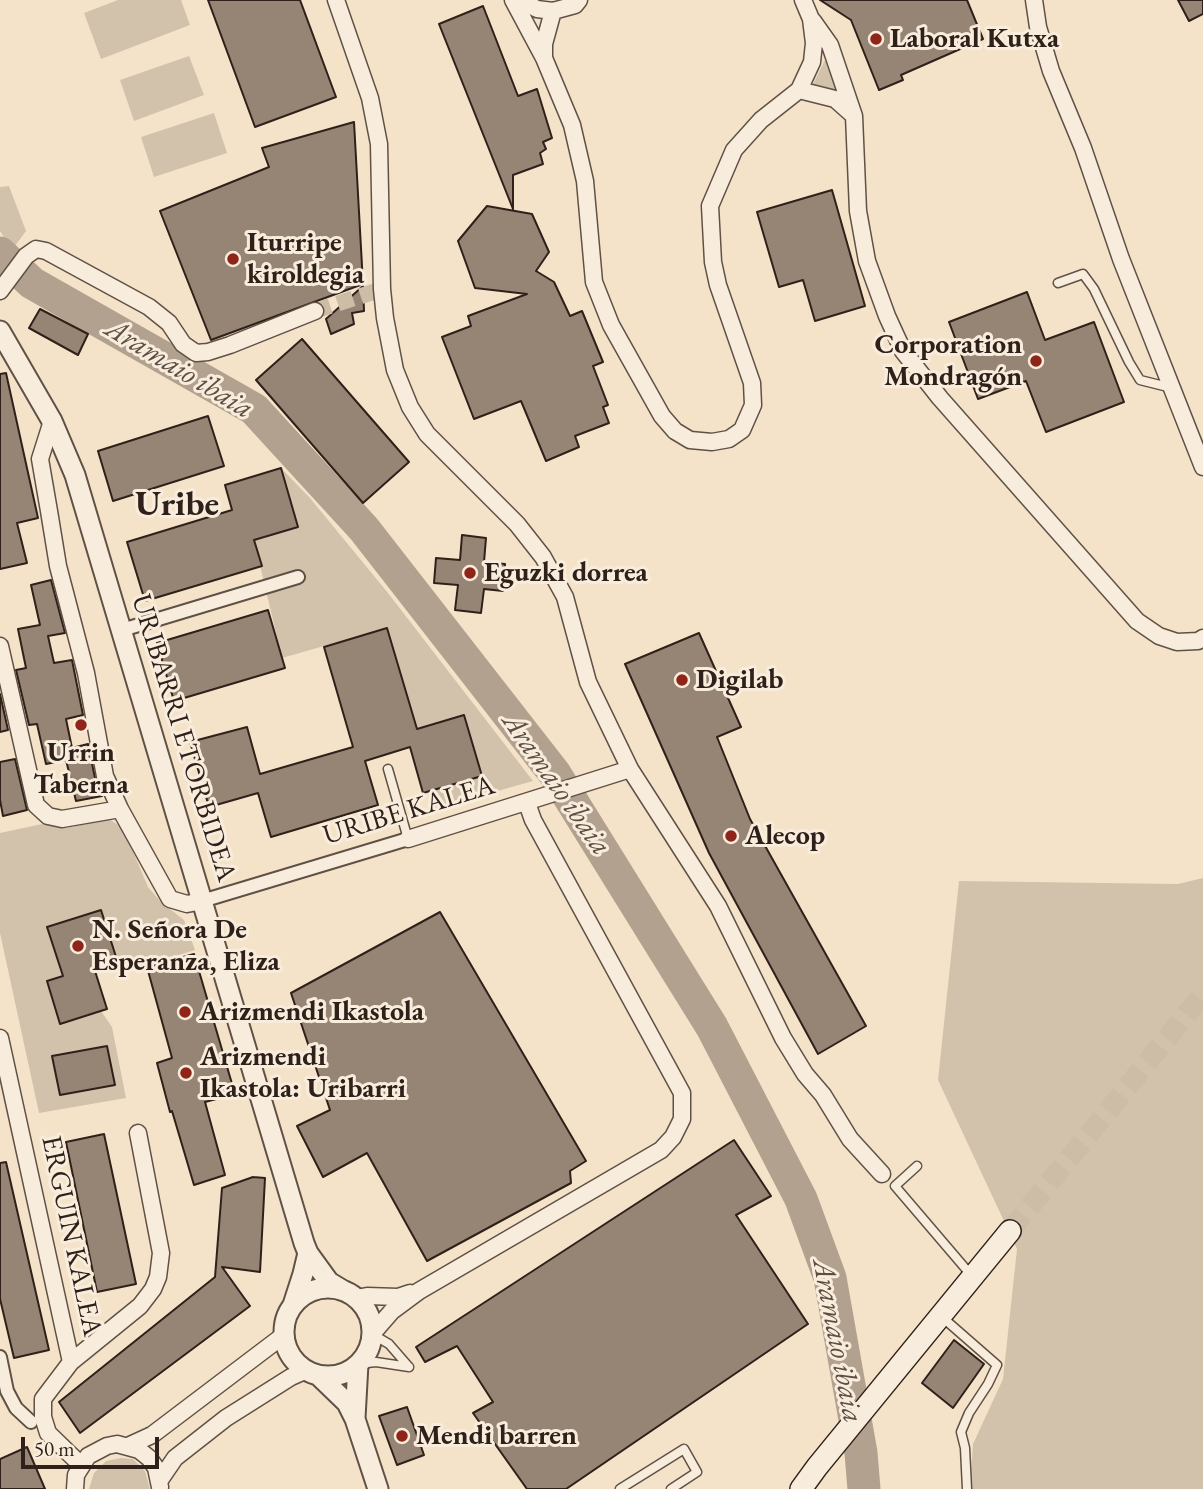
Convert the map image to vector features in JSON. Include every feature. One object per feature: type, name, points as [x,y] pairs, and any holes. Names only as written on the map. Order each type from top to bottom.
[{"type":"main road","points":[[801,1489],[1010,1231]]},
{"type":"street","points":[[336,0],[370,98],[379,144],[382,289],[395,370],[410,407],[427,433],[517,524],[543,557],[565,597],[588,682],[630,769],[718,906],[783,1038],[805,1074],[823,1095],[850,1139],[882,1174]]},
{"type":"street","points":[[513,0],[544,58],[572,125],[585,181],[594,282],[611,325],[662,416],[675,431],[690,440],[712,442],[729,439],[742,430],[753,405],[752,383],[713,262],[710,206],[734,150],[761,120],[799,90],[812,62],[814,43],[811,19]]},
{"type":"street","points":[[520,0],[537,9],[553,11],[575,5],[579,0]]},
{"type":"street","points":[[803,0],[811,19],[830,45],[854,116],[858,211],[867,261],[903,351],[940,398],[1138,621],[1158,636],[1177,642],[1203,638]]},
{"type":"street","points":[[1034,0],[1038,27],[1051,71],[1083,148],[1121,259],[1203,467]]},
{"type":"street","points":[[544,58],[544,44],[553,11]]},
{"type":"street","points":[[799,90],[835,99],[854,116]]},
{"type":"street","points":[[3,287],[26,256],[36,249],[46,251],[149,307],[169,323],[184,344],[196,353],[230,345],[315,311]]},
{"type":"street","name":"URIBARRI ETORBIDEA","points":[[0,331],[52,421],[75,475],[308,1253]]},
{"type":"street","points":[[52,421],[40,459],[58,566],[86,673],[105,776],[120,809],[170,899],[187,904],[202,901]]},
{"type":"street","points":[[122,630],[298,577]]},
{"type":"street","points":[[0,646],[36,805],[48,816],[62,819],[120,809]]},
{"type":"street","name":"URIBE KALEA","points":[[202,901],[527,803],[630,769]]},
{"type":"street","points":[[160,1484],[175,1458],[226,1418],[291,1377],[312,1373],[332,1376],[346,1372],[365,1355],[372,1334],[392,1311],[419,1291],[661,1150],[673,1137],[681,1119],[682,1093],[533,820],[527,803]]},
{"type":"street","name":"ERGUIN KALEA","points":[[0,1038],[71,1362],[43,1399],[43,1417],[48,1433],[81,1465]]},
{"type":"street","points":[[71,1362],[140,1306],[158,1278],[161,1253],[138,1133]]},
{"type":"street","points":[[308,1253],[329,1282],[365,1308],[372,1334]]},
{"type":"street","points":[[308,1253],[293,1305],[284,1324],[287,1349],[295,1361],[347,1403],[355,1419],[378,1489]]},
{"type":"street","points":[[293,1305],[303,1295],[316,1289],[330,1288],[350,1295],[398,1297],[419,1291]]},
{"type":"street","points":[[128,1446],[152,1435],[284,1335]]},
{"type":"street","points":[[0,1357],[7,1391],[16,1408],[31,1422]]},
{"type":"street","points":[[355,1419],[358,1364]]},
{"type":"street","points":[[75,1489],[76,1475],[81,1465],[88,1456],[107,1446],[128,1446],[139,1450],[149,1458],[160,1484]]},
{"type":"lane","points":[[1058,283],[1083,274],[1094,289],[1140,380],[1172,388]]},
{"type":"lane","points":[[388,769],[408,839]]},
{"type":"lane","points":[[895,1186],[916,1166]]},
{"type":"lane","points":[[882,1174],[973,1278]]},
{"type":"lane","points":[[941,1316],[997,1365],[961,1432],[965,1448],[967,1489]]},
{"type":"lane","points":[[358,1364],[376,1362],[409,1367],[389,1343],[372,1334]]},
{"type":"lane","points":[[620,1489],[684,1449],[697,1472],[671,1489]]},
{"type":"shaded area","points":[[118,0],[181,0],[190,25],[101,59],[84,13]]},
{"type":"shaded area","points":[[189,56],[204,95],[134,121],[120,80]]},
{"type":"shaded area","points":[[825,60],[836,90],[813,84]]},
{"type":"shaded area","points":[[214,113],[227,153],[154,177],[141,137]]},
{"type":"shaded area","points":[[9,186],[26,231],[12,250],[0,231],[0,187]]},
{"type":"shaded area","points":[[281,468],[310,498],[388,593],[533,781],[434,809],[430,791],[482,776],[464,716],[417,729],[387,628],[282,658],[254,540],[298,526]]},
{"type":"shaded area","points":[[109,819],[123,828],[148,887],[161,902],[184,920],[195,950],[133,969],[130,961],[118,963],[101,910],[48,927],[63,976],[47,981],[60,1024],[101,1011],[112,1027],[126,1098],[39,1113],[0,933],[0,833],[42,824],[67,828]]},
{"type":"shaded area","points":[[1203,878],[1203,1489],[970,1489],[973,1444],[1003,1379],[1017,1249],[938,1080],[959,881],[1178,884]]},
{"type":"shaded area","points":[[133,1459],[145,1471],[150,1489],[89,1489],[94,1473],[106,1461]]},
{"type":"building","points":[[208,0],[300,0],[336,97],[255,127]]},
{"type":"building","name":"Laboral Kutxa","points":[[820,0],[967,0],[983,39],[901,75],[903,80],[879,90],[851,20]]},
{"type":"building","points":[[1178,0],[1203,0],[1203,14],[1189,21]]},
{"type":"building","points":[[483,6],[518,96],[537,89],[552,138],[543,142],[546,149],[540,153],[543,164],[513,175],[513,209],[439,24]]},
{"type":"building","points":[[354,122],[363,284],[211,340],[160,211],[269,167],[262,148]]},
{"type":"building","points":[[832,190],[865,306],[815,321],[803,280],[779,287],[757,212]]},
{"type":"building","points":[[487,206],[532,214],[549,252],[536,271],[554,282],[570,316],[582,311],[603,362],[593,366],[608,405],[603,407],[609,423],[575,436],[579,447],[546,461],[521,401],[474,419],[442,337],[471,326],[468,316],[527,294],[475,288],[458,241]]},
{"type":"building","points":[[363,286],[364,311],[352,313],[354,324],[331,334],[326,319]]},
{"type":"building","name":"Corporation Mondragón","points":[[1027,292],[1045,340],[1094,322],[1124,402],[1046,432],[1026,381],[978,399],[949,322]]},
{"type":"building","points":[[40,309],[88,334],[78,355],[29,328]]},
{"type":"building","points":[[302,339],[409,462],[363,503],[256,380]]},
{"type":"building","points":[[6,373],[38,518],[17,523],[27,563],[0,569],[0,374]]},
{"type":"building","points":[[208,416],[224,466],[113,501],[98,451]]},
{"type":"building","points":[[281,468],[298,527],[254,540],[262,566],[145,601],[127,542],[232,510],[225,485]]},
{"type":"building","name":"Eguzki dorrea","points":[[462,535],[486,538],[484,562],[505,564],[503,591],[484,589],[481,613],[455,610],[458,585],[434,583],[436,558],[460,560]]},
{"type":"building","points":[[51,580],[65,633],[48,636],[54,663],[72,660],[83,715],[66,719],[72,748],[88,744],[102,796],[76,801],[66,760],[46,764],[37,724],[29,725],[16,670],[26,668],[18,629],[40,625],[31,585]]},
{"type":"building","points":[[268,610],[285,668],[174,701],[157,643]]},
{"type":"building","points":[[387,628],[417,729],[464,715],[482,776],[423,793],[410,747],[365,761],[378,805],[271,837],[258,793],[209,807],[190,742],[247,727],[260,774],[353,747],[324,647]]},
{"type":"building","name":"Alecop","points":[[699,633],[741,727],[717,737],[750,819],[866,1026],[818,1054],[709,853],[625,664]]},
{"type":"building","points":[[0,694],[8,730],[0,732]]},
{"type":"building","points":[[15,759],[27,810],[3,816],[0,800],[0,762]]},
{"type":"building","points":[[101,910],[118,963],[95,971],[107,1009],[60,1024],[47,981],[63,976],[47,927]]},
{"type":"building","points":[[440,912],[586,1161],[570,1171],[571,1183],[427,1261],[367,1153],[323,1177],[297,1126],[330,1110],[291,993]]},
{"type":"building","name":"Arizmendi Ikastola","points":[[194,954],[235,1094],[205,1102],[225,1175],[194,1185],[157,1063],[172,1058],[147,967]]},
{"type":"building","points":[[107,1046],[115,1085],[60,1095],[52,1056]]},
{"type":"building","points":[[104,1134],[136,1284],[97,1292],[66,1142]]},
{"type":"building","points":[[734,1140],[771,1196],[736,1215],[808,1324],[566,1489],[527,1489],[473,1413],[493,1402],[457,1346],[425,1362],[416,1347]]},
{"type":"building","points":[[6,1162],[49,1350],[14,1358],[0,1299],[0,1163]]},
{"type":"building","points":[[253,1177],[265,1178],[260,1272],[222,1267],[250,1306],[80,1433],[59,1402],[215,1277],[222,1188]]},
{"type":"building","points":[[954,1340],[984,1364],[953,1408],[922,1383]]},
{"type":"building","name":"Mendi barren","points":[[407,1407],[424,1455],[397,1465],[379,1416]]},
{"type":"building","points":[[27,1447],[45,1489],[0,1489],[0,1459]]},
{"type":"waterway","name":"Aramaio ibaia","points":[[0,253],[32,283],[254,409],[364,529],[555,774],[712,1027],[801,1199],[830,1278],[861,1453],[864,1489]]},
{"type":"tunnel","points":[[315,311],[382,289]]},
{"type":"tunnel","points":[[1010,1231],[1203,994]]},
{"type":"place","name":"Laboral Kutxa","points":[[876,39]]},
{"type":"place","name":"Iturripe kiroldegia","points":[[233,259]]},
{"type":"place","name":"Corporation Mondragón","points":[[1036,361]]},
{"type":"place","name":"Eguzki dorrea","points":[[470,573]]},
{"type":"place","name":"Digilab","points":[[682,680]]},
{"type":"place","name":"Urrin Taberna","points":[[81,725]]},
{"type":"place","name":"Alecop","points":[[731,836]]},
{"type":"place","name":"N. Señora De Esperanza, Eliza","points":[[78,946]]},
{"type":"place","name":"Arizmendi Ikastola","points":[[185,1012]]},
{"type":"place","name":"Arizmendi Ikastola: Uribarri","points":[[186,1073]]},
{"type":"place","name":"Mendi barren","points":[[402,1436]]},
{"type":"district","name":"Uribe","points":[[177,505]]}]
